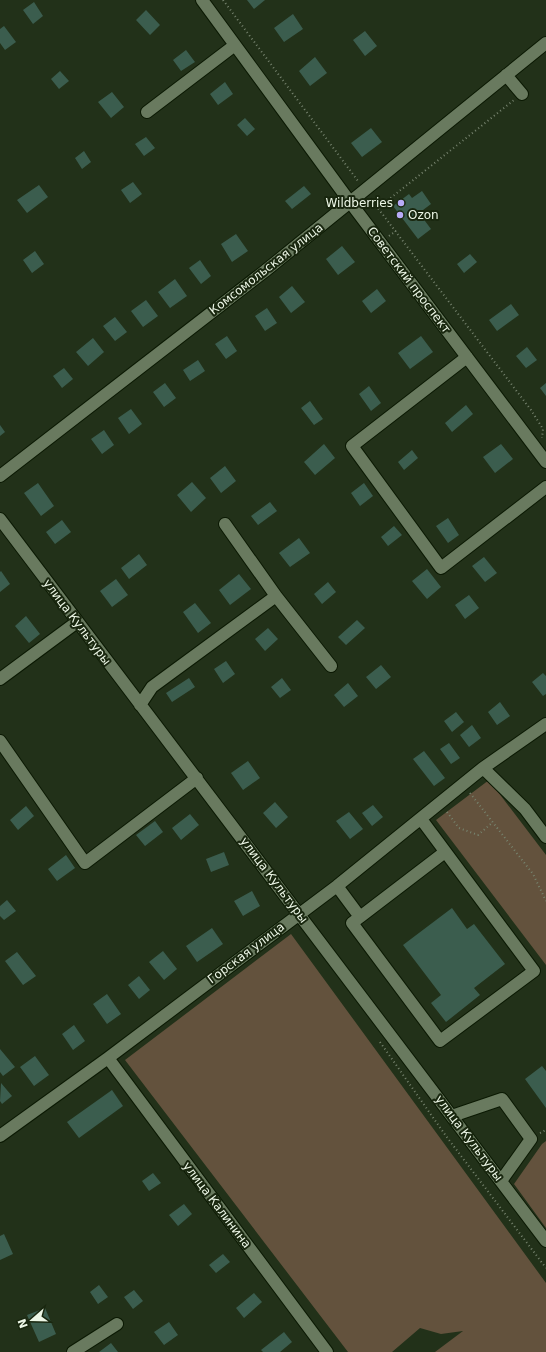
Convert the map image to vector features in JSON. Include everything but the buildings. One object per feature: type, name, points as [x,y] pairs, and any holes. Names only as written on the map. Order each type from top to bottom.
[{"type":"street","name":"Советский проспект","points":[[202,0],[350,202],[543,459]]},
{"type":"street","name":"Комсомольская улица","points":[[0,476],[265,271],[546,43]]},
{"type":"street","points":[[147,112],[236,45]]},
{"type":"street","points":[[506,75],[522,94]]},
{"type":"street","points":[[467,357],[352,446],[441,568],[546,487]]},
{"type":"street","name":"улица Культуры","points":[[0,519],[546,1241]]},
{"type":"street","points":[[225,524],[276,596],[331,666]]},
{"type":"street","points":[[140,705],[152,687],[276,596]]},
{"type":"street","points":[[0,679],[77,622]]},
{"type":"street","name":"Горская улица","points":[[0,1136],[108,1058],[337,886],[483,768],[546,724]]},
{"type":"street","points":[[0,741],[85,862],[196,778]]},
{"type":"street","points":[[483,768],[525,809],[546,837]]},
{"type":"street","points":[[421,819],[534,971],[440,1041],[352,923],[445,852]]},
{"type":"street","points":[[337,886],[360,917]]},
{"type":"street","name":"улица Калинина","points":[[108,1058],[327,1352]]},
{"type":"street","points":[[452,1116],[502,1099],[531,1139],[501,1181]]},
{"type":"street","points":[[73,1352],[117,1324]]},
{"type":"path","points":[[223,0],[531,410],[543,429],[543,459]]},
{"type":"path","points":[[378,208],[522,94]]},
{"type":"path","points":[[472,794],[533,874],[546,901]]},
{"type":"path","points":[[447,812],[459,828],[478,835],[493,822]]},
{"type":"path","points":[[375,1036],[446,1136],[546,1268]]},
{"type":"shaded area","points":[[489,780],[546,855],[546,965],[436,820]]},
{"type":"shaded area","points":[[291,934],[546,1283],[546,1352],[435,1352],[463,1331],[441,1334],[420,1328],[392,1352],[348,1352],[125,1060]]},
{"type":"shaded area","points":[[546,1141],[546,1228],[514,1184],[542,1144]]},
{"type":"place","name":"Wildberries","points":[[401,203]]},
{"type":"place","name":"Ozon","points":[[400,215]]}]
